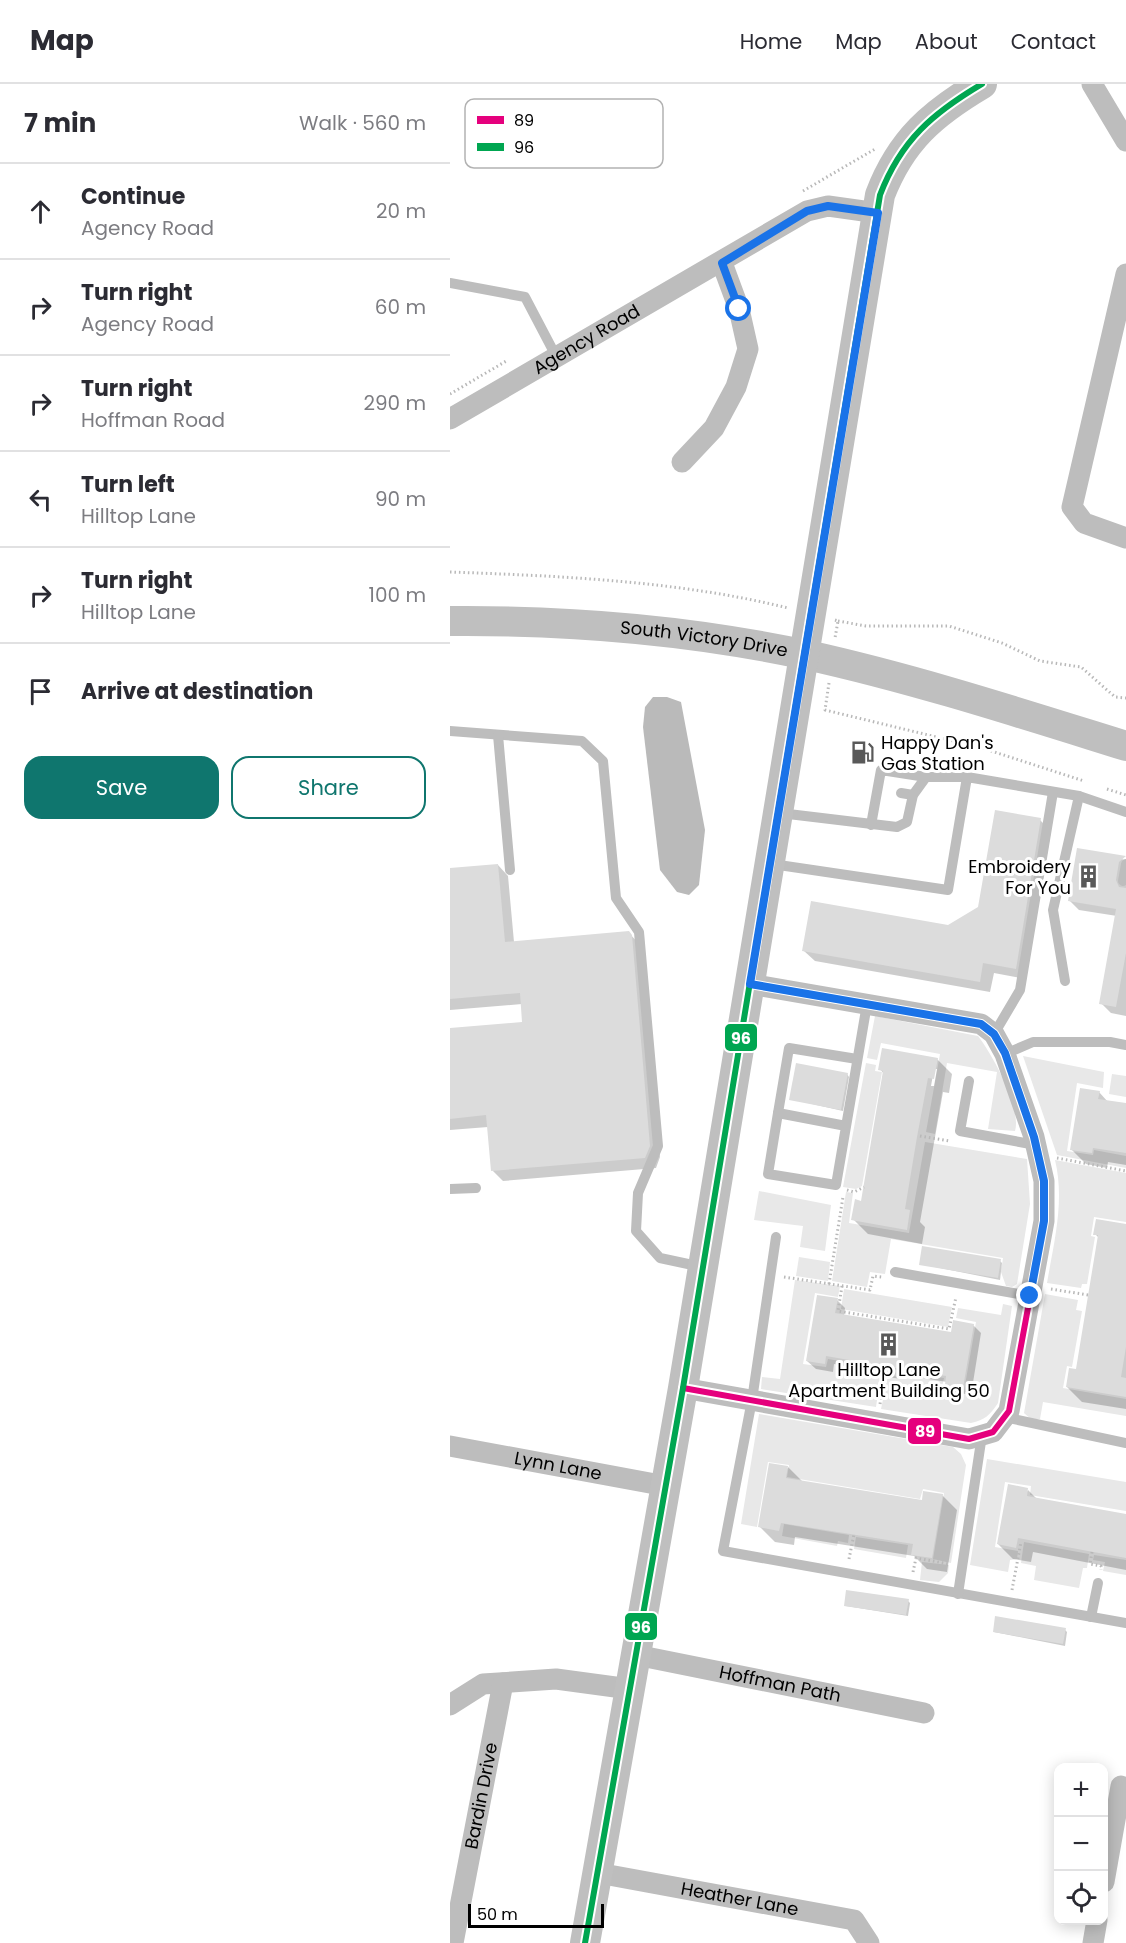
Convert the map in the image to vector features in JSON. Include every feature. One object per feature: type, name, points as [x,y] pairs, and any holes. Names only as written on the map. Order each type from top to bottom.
[{"type":"main road","points":[[585,1943],[683,1388],[880,195],[888,175],[920,129],[945,106],[982,84]]},
{"type":"main road","name":"South Victory Drive","points":[[450,621],[594,625],[705,638],[804,654],[923,683],[1126,746]]},
{"type":"street","points":[[1092,84],[1126,141]]},
{"type":"street","name":"Agency Road","points":[[450,419],[722,263],[807,211],[828,206],[878,213]]},
{"type":"street","points":[[682,462],[714,428],[735,387],[748,350],[739,309],[722,263]]},
{"type":"street","points":[[1126,274],[1072,507],[1083,523],[1126,538]]},
{"type":"street","points":[[683,1388],[969,1439],[993,1432],[1009,1411],[1044,1221],[1044,1181],[1037,1150],[1005,1053],[994,1034],[981,1024],[750,984]]},
{"type":"street","name":"Lynn Lane","points":[[450,1446],[666,1486]]},
{"type":"street","name":"Hoffman Path","points":[[636,1655],[924,1713]]},
{"type":"street","points":[[450,1705],[483,1684],[556,1679],[630,1689]]},
{"type":"street","name":"Bardin Drive","points":[[453,1943],[457,1872],[503,1683]]},
{"type":"street","points":[[1106,1871],[1121,1786]]},
{"type":"street","name":"Heather Lane","points":[[598,1873],[854,1920],[869,1943]]},
{"type":"street","points":[[1093,1943],[1096,1925]]},
{"type":"lane","points":[[450,283],[525,297],[557,357]]},
{"type":"lane","points":[[450,731],[582,741],[603,761],[616,898],[639,932],[658,1146],[638,1193],[636,1231],[660,1258],[703,1267]]},
{"type":"lane","points":[[498,735],[510,870]]},
{"type":"lane","points":[[871,825],[881,770],[926,777],[967,777],[1079,796],[1126,812]]},
{"type":"lane","points":[[777,812],[871,825],[897,826],[907,822],[913,795],[926,777]]},
{"type":"lane","points":[[769,864],[948,890],[967,777]]},
{"type":"lane","points":[[994,1034],[1020,990],[1053,792]]},
{"type":"lane","points":[[901,793],[913,795]]},
{"type":"lane","points":[[1065,981],[1053,910],[1079,796]]},
{"type":"lane","points":[[1123,880],[1126,864]]},
{"type":"lane","points":[[857,1059],[789,1048],[768,1174],[836,1185],[867,1004]]},
{"type":"lane","points":[[1005,1053],[1033,1042],[1110,1042],[1126,1045]]},
{"type":"lane","points":[[969,1082],[960,1131],[1037,1150]]},
{"type":"lane","points":[[778,1113],[846,1126]]},
{"type":"lane","points":[[450,1189],[476,1188]]},
{"type":"lane","points":[[776,1237],[752,1400],[723,1551],[1126,1623]]},
{"type":"lane","points":[[895,1272],[958,1283],[1031,1291]]},
{"type":"lane","points":[[1004,1417],[1126,1443]]},
{"type":"lane","points":[[958,1594],[982,1435]]},
{"type":"lane","points":[[1091,1617],[1098,1583]]},
{"type":"path","points":[[795,196],[876,147]]},
{"type":"path","points":[[450,394],[548,338]]},
{"type":"path","points":[[838,621],[866,626],[949,626],[1002,643],[1040,661],[1081,667],[1115,697],[1126,698]]},
{"type":"path","points":[[1037,1150],[1126,1171]]},
{"type":"path","points":[[829,1284],[845,1190],[854,1192],[864,1187]]},
{"type":"path","points":[[770,1275],[870,1290],[873,1276],[881,1278],[895,1272]]},
{"type":"path","points":[[842,1286],[838,1311],[949,1329],[958,1283]]},
{"type":"path","points":[[1031,1291],[1088,1295]]},
{"type":"path","points":[[877,1423],[886,1371]]},
{"type":"path","points":[[847,1574],[854,1534]]},
{"type":"path","points":[[1010,1603],[1022,1542]]},
{"type":"path","points":[[1092,1552],[1090,1564],[1101,1566],[1098,1583]]},
{"type":"path","points":[[911,1585],[916,1558],[963,1566]]},
{"type":"shaded area","points":[[653,697],[667,697],[681,702],[705,830],[699,885],[689,895],[677,892],[660,870],[643,727],[645,707]]},
{"type":"shaded area","points":[[875,1016],[978,1036],[998,1068],[1010,1096],[1016,1121],[1015,1131],[988,1129],[997,1072],[947,1063],[935,1134],[926,1132],[940,1054],[881,1043],[877,1060],[867,1058]]},
{"type":"shaded area","points":[[1023,1056],[1104,1072],[1103,1088],[1077,1083],[1067,1151],[1093,1155],[1094,1150],[1126,1156],[1126,1168],[1057,1155]]},
{"type":"shaded area","points":[[866,1063],[876,1065],[875,1071],[882,1072],[862,1186],[856,1189],[843,1187]]},
{"type":"shaded area","points":[[1112,1074],[1126,1076],[1126,1097],[1109,1094]]},
{"type":"shaded area","points":[[925,1142],[1027,1159],[1030,1204],[1017,1284],[1012,1287],[1006,1286],[1001,1272],[1003,1258],[891,1239],[885,1274],[870,1272],[867,1287],[832,1281],[846,1192],[853,1193],[849,1223],[909,1233]]},
{"type":"shaded area","points":[[1055,1160],[1126,1173],[1126,1222],[1094,1217],[1091,1236],[1095,1237],[1087,1284],[1082,1284],[1081,1288],[1047,1283],[1059,1206]]},
{"type":"shaded area","points":[[759,1191],[831,1205],[825,1251],[800,1247],[803,1226],[754,1220]]},
{"type":"shaded area","points":[[799,1257],[830,1262],[828,1281],[796,1276]]},
{"type":"shaded area","points":[[795,1280],[840,1286],[838,1297],[815,1293],[803,1364],[826,1367],[828,1359],[875,1367],[875,1371],[881,1373],[876,1407],[761,1389],[762,1377],[780,1379]]},
{"type":"shaded area","points":[[844,1289],[952,1307],[948,1327],[841,1309]]},
{"type":"shaded area","points":[[1045,1294],[1078,1300],[1076,1310],[1082,1311],[1072,1367],[1067,1366],[1063,1388],[1126,1399],[1126,1416],[1043,1402],[1040,1419],[1032,1420],[1024,1413]]},
{"type":"shaded area","points":[[1003,1304],[1012,1306],[998,1403],[987,1416],[971,1423],[881,1409],[888,1375],[899,1377],[900,1371],[944,1378],[942,1387],[964,1391],[976,1322],[956,1318],[958,1308],[1001,1315]]},
{"type":"shaded area","points":[[759,1414],[953,1447],[961,1454],[966,1465],[951,1563],[933,1559],[944,1493],[923,1489],[920,1499],[787,1477],[789,1465],[768,1462],[757,1527],[741,1524]]},
{"type":"shaded area","points":[[987,1459],[1126,1482],[1126,1511],[1030,1495],[1031,1486],[1005,1482],[995,1547],[1018,1551],[1017,1559],[1010,1560],[1008,1572],[970,1565]]},
{"type":"shaded area","points":[[784,1524],[849,1535],[848,1543],[838,1541],[837,1546],[782,1536]]},
{"type":"shaded area","points":[[856,1537],[908,1545],[906,1558],[854,1549]]},
{"type":"shaded area","points":[[1024,1542],[1089,1554],[1087,1568],[1083,1568],[1079,1588],[1034,1580],[1036,1566],[1021,1563]]},
{"type":"shaded area","points":[[1094,1555],[1126,1560],[1126,1575],[1103,1571],[1105,1562],[1093,1560]]},
{"type":"shaded area","points":[[922,1562],[949,1565],[948,1573],[939,1582],[920,1580]]},
{"type":"building","points":[[995,810],[1041,818],[1016,969],[983,963],[980,982],[802,951],[811,901],[948,925],[978,907]]},
{"type":"building","points":[[1077,848],[1126,856],[1119,862],[1116,880],[1119,887],[1126,888],[1126,953],[1116,1007],[1099,1004],[1116,909],[1068,901]]},
{"type":"building","points":[[498,864],[505,942],[629,931],[632,935],[650,1146],[645,1158],[491,1171],[486,1115],[450,1119],[450,1028],[522,1022],[520,993],[450,999],[450,868]]},
{"type":"building","points":[[882,1048],[938,1058],[934,1079],[928,1078],[917,1137],[905,1209],[910,1210],[907,1230],[851,1220],[855,1199],[861,1201],[883,1071],[878,1070]]},
{"type":"building","points":[[796,1063],[848,1073],[841,1110],[789,1100]]},
{"type":"building","points":[[1080,1088],[1100,1091],[1098,1099],[1126,1103],[1126,1153],[1093,1148],[1092,1153],[1070,1150]]},
{"type":"building","points":[[1096,1219],[1126,1224],[1126,1347],[1121,1377],[1126,1378],[1126,1397],[1066,1387],[1069,1368],[1076,1369],[1098,1235],[1093,1235]]},
{"type":"building","points":[[922,1246],[1001,1259],[998,1278],[919,1265]]},
{"type":"building","name":"Hilltop Lane Apartment Building 50","points":[[817,1295],[838,1298],[835,1313],[951,1332],[953,1320],[974,1324],[963,1388],[945,1385],[946,1376],[895,1368],[894,1372],[877,1369],[878,1365],[826,1356],[825,1364],[806,1361]]},
{"type":"building","points":[[769,1463],[788,1466],[786,1478],[922,1500],[923,1491],[943,1494],[932,1558],[911,1555],[913,1544],[781,1523],[779,1531],[758,1527]]},
{"type":"building","points":[[1008,1484],[1028,1488],[1027,1496],[1126,1514],[1126,1558],[1018,1538],[1016,1548],[997,1544]]},
{"type":"building","points":[[846,1590],[909,1599],[906,1615],[844,1606]]},
{"type":"building","points":[[995,1616],[1066,1628],[1063,1644],[993,1632]]},
{"type":"transit line","name":"96","points":[[585,1943],[683,1388],[880,195],[898,159],[920,130],[948,106],[982,84]]},
{"type":"transit line","name":"89","points":[[683,1388],[969,1439],[993,1432],[1009,1411],[1044,1221],[1044,1181],[1034,1137],[1005,1054],[994,1034],[981,1024],[750,984]]},
{"type":"place","name":"Happy Dan's Gas Station","points":[[863,753]]},
{"type":"place","name":"Embroidery For You","points":[[1089,877]]},
{"type":"place","name":"Hilltop Lane Apartment Building 50","points":[[889,1344]]},
{"type":"route","points":[[739,309],[722,263],[807,211],[828,206],[878,213],[750,984],[981,1024],[994,1034],[1005,1053],[1034,1137],[1044,1181],[1044,1221],[1030,1296]]}]
